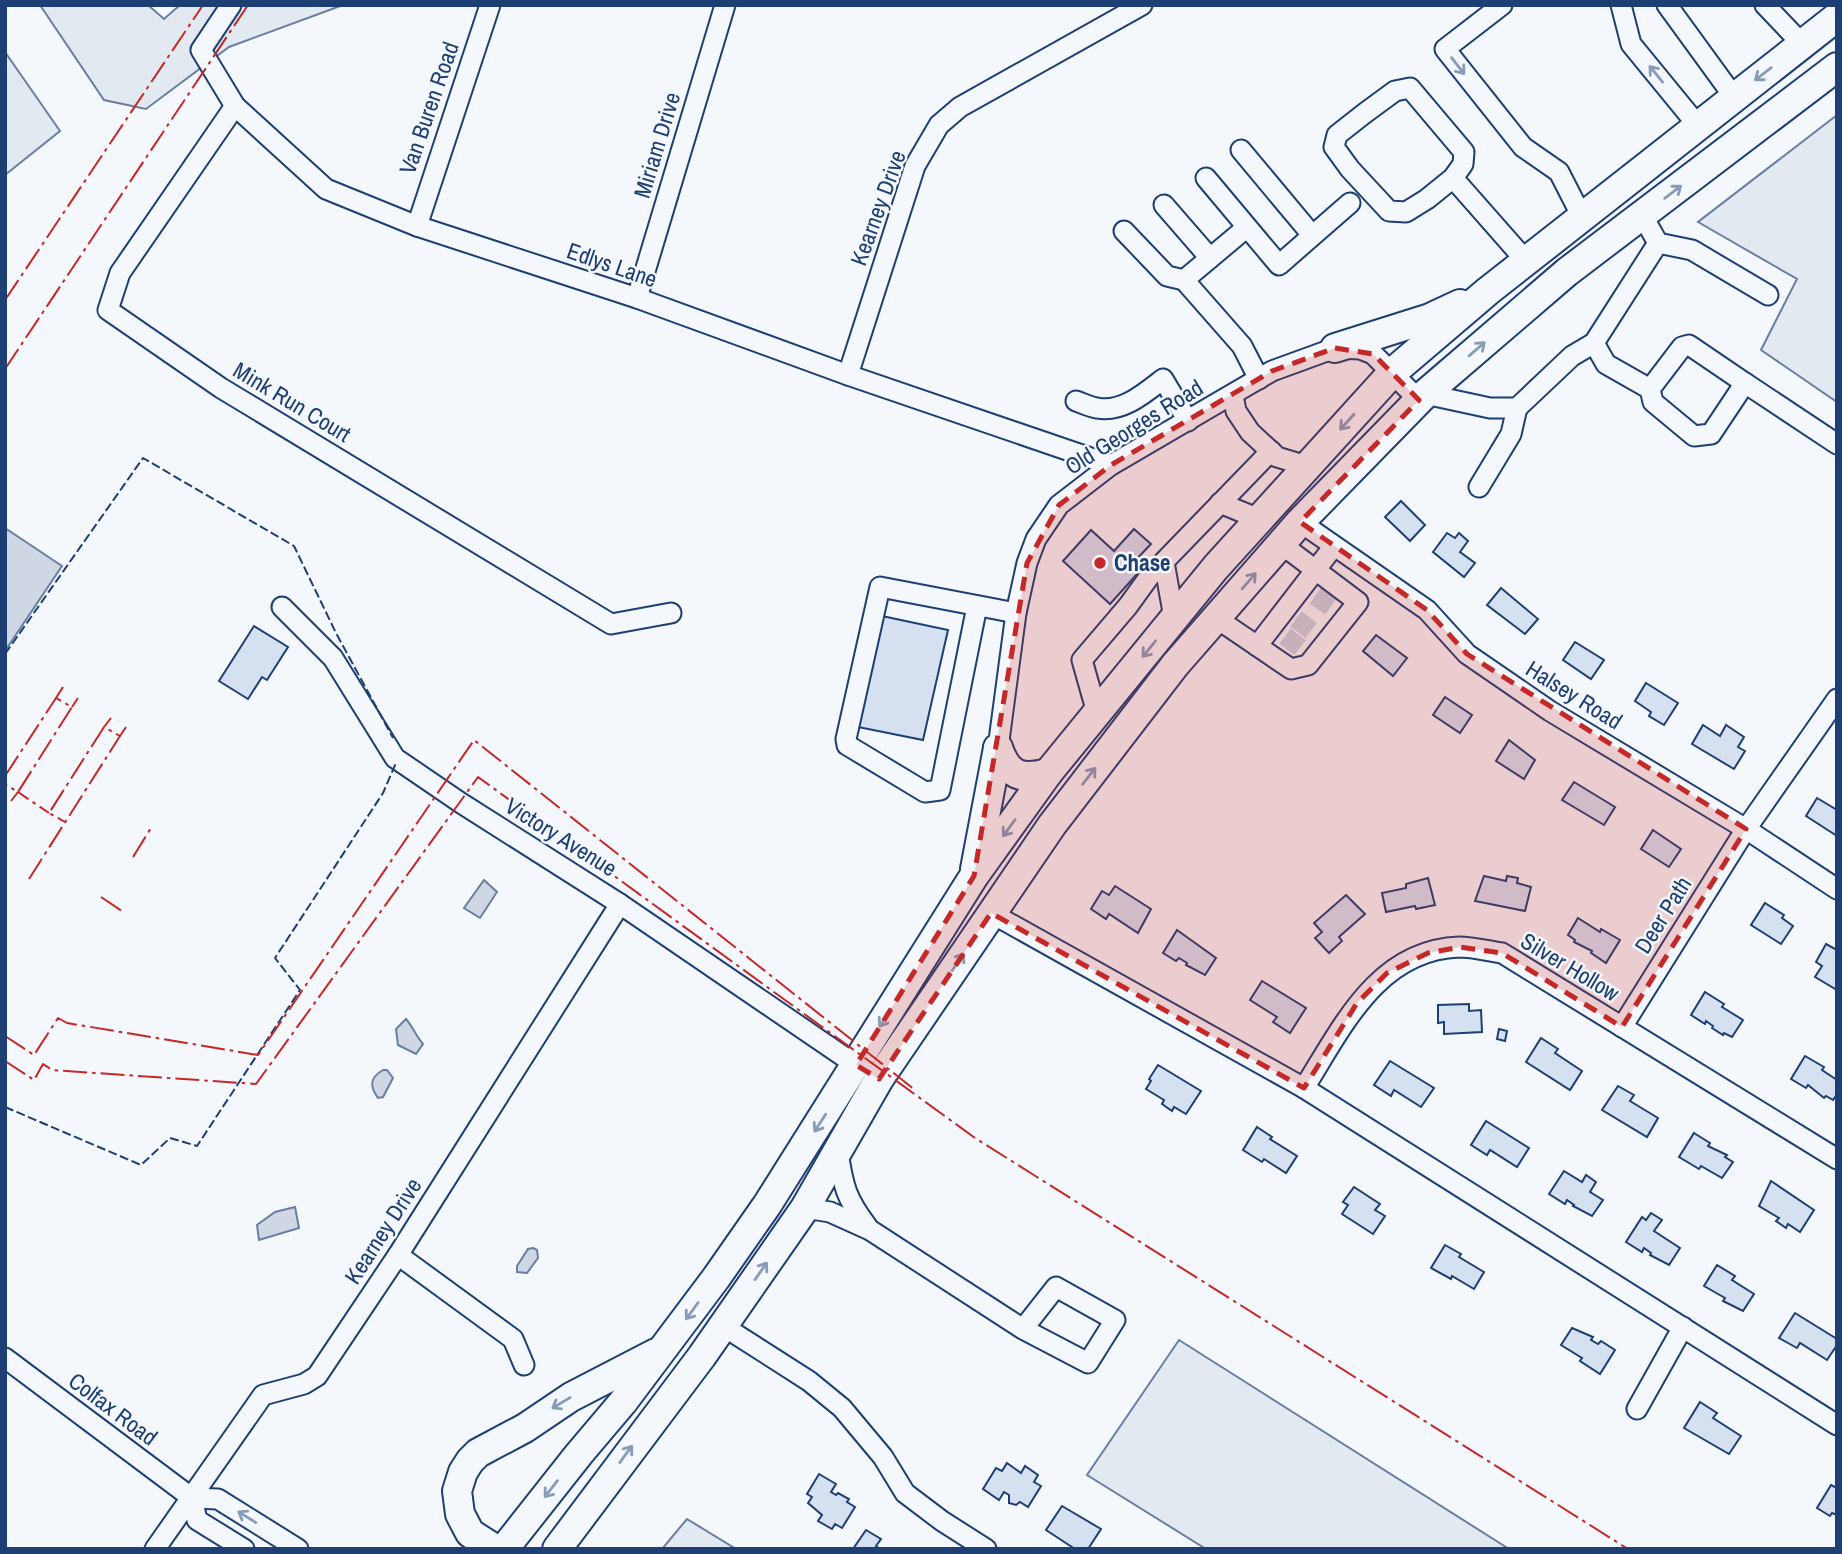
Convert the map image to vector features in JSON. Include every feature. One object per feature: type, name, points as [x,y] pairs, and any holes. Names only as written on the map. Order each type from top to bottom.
[{"type":"highway","points":[[557,1549],[723,1326],[805,1208],[838,1152],[867,1072],[974,876],[1048,773],[1174,618],[1259,519],[1393,372],[1488,291],[1837,17]]},
{"type":"highway","points":[[504,1549],[665,1348],[767,1205],[991,913],[1052,825],[1175,665],[1300,522],[1422,397],[1567,272],[1837,67]]},
{"type":"highway","points":[[1335,348],[1430,318],[1488,291]]},
{"type":"highway","points":[[998,748],[1006,765],[1018,775],[1032,777],[1048,773]]},
{"type":"highway","points":[[974,876],[998,748]]},
{"type":"highway","points":[[495,1549],[470,1533],[460,1514],[457,1492],[463,1472],[470,1461],[478,1453],[571,1397],[665,1348]]},
{"type":"street","name":"Edlys Lane","points":[[231,5],[201,50],[235,106],[326,188],[417,226],[636,298],[848,375],[1111,465]]},
{"type":"street","name":"Van Buren Road","points":[[417,226],[490,5]]},
{"type":"street","name":"Miriam Drive","points":[[636,298],[725,5]]},
{"type":"street","name":"Kearney Drive","points":[[848,375],[915,166],[939,125],[960,107],[1142,5]]},
{"type":"street","points":[[1502,5],[1445,49],[1523,147],[1559,172],[1582,217]]},
{"type":"street","points":[[1621,5],[1632,44],[1699,127]]},
{"type":"street","points":[[1667,5],[1734,97]]},
{"type":"street","points":[[1765,5],[1802,44]]},
{"type":"street","points":[[1410,88],[1464,152],[1464,164],[1453,178],[1406,212],[1389,211],[1334,147],[1337,135],[1395,91],[1410,88]]},
{"type":"street","name":"Mink Run Court","points":[[235,106],[120,273],[108,310],[221,388],[611,624],[671,613]]},
{"type":"street","points":[[1241,150],[1312,235]]},
{"type":"street","points":[[1206,178],[1279,265],[1350,203]]},
{"type":"street","points":[[1453,178],[1527,261]]},
{"type":"street","points":[[1164,205],[1210,258]]},
{"type":"street","points":[[1642,215],[1658,243],[1692,250],[1768,295]]},
{"type":"street","points":[[1184,280],[1246,228]]},
{"type":"street","points":[[1124,231],[1167,276],[1184,280],[1242,346],[1259,379]]},
{"type":"street","points":[[1479,487],[1511,434],[1517,408],[1572,356],[1594,342],[1658,243]]},
{"type":"street","points":[[1594,342],[1606,364],[1650,389],[1653,402],[1694,436],[1711,434],[1745,383]]},
{"type":"street","points":[[1650,389],[1682,347],[1689,345],[1837,444]]},
{"type":"street","name":"Old Georges Road","points":[[998,748],[1016,613],[1027,563],[1036,539],[1059,505],[1111,465],[1272,371],[1335,348],[1366,351],[1422,397]]},
{"type":"street","points":[[1076,401],[1098,409],[1112,409],[1138,398],[1163,379],[1188,421]]},
{"type":"street","points":[[1233,395],[1236,411],[1250,432],[1277,457],[1307,466]]},
{"type":"street","points":[[1422,397],[1490,408],[1517,408]]},
{"type":"street","points":[[1097,713],[1082,660],[1164,562],[1271,451]]},
{"type":"street","points":[[1220,503],[1259,519]]},
{"type":"street","name":"Halsey Road","points":[[1300,522],[1427,610],[1466,654],[1550,711],[1746,829],[1837,889]]},
{"type":"street","points":[[1216,618],[1291,669],[1308,665],[1315,646],[1342,611],[1358,602],[1312,584],[1281,544]]},
{"type":"street","points":[[1257,646],[1285,623],[1335,546]]},
{"type":"street","points":[[1164,562],[1174,618]]},
{"type":"street","points":[[977,606],[940,790],[925,792],[847,745],[846,739],[880,587],[1016,613]]},
{"type":"street","name":"Victory Avenue","points":[[282,607],[333,658],[395,758],[620,904],[867,1072]]},
{"type":"street","name":"Deer Path","points":[[1622,1027],[1746,829],[1837,699]]},
{"type":"street","name":"Kearney Drive","points":[[155,1549],[263,1395],[304,1384],[317,1376],[398,1255],[620,904]]},
{"type":"street","points":[[991,913],[1304,1088],[1837,1425]]},
{"type":"street","name":"Silver Hollow","points":[[1304,1088],[1357,1003],[1387,973],[1427,953],[1460,947],[1502,953],[1837,1159]]},
{"type":"street","points":[[838,1152],[843,1185],[852,1208],[870,1230]]},
{"type":"street","points":[[805,1208],[830,1212],[870,1230],[1023,1329],[1088,1363],[1115,1320],[1056,1287],[1023,1329]]},
{"type":"street","points":[[398,1255],[513,1339],[524,1365]]},
{"type":"street","points":[[723,1326],[809,1381],[834,1401],[883,1457],[905,1493],[986,1549]]},
{"type":"street","points":[[1637,1409],[1683,1327]]},
{"type":"street","name":"Colfax Road","points":[[7,1363],[192,1498],[218,1499],[298,1549]]},
{"type":"street","name":"Colfax Road","points":[[192,1498],[197,1520],[244,1549]]},
{"type":"highlighted area","points":[[1335,348],[1373,354],[1419,400],[1300,522],[1427,610],[1467,654],[1746,829],[1622,1027],[1502,953],[1460,947],[1428,953],[1387,973],[1357,1003],[1304,1088],[991,913],[879,1079],[856,1065],[974,876],[1027,563],[1059,505],[1111,465],[1272,371]]},
{"type":"shaded area","points":[[40,5],[148,5],[164,19],[180,5],[343,5],[229,47],[146,109],[104,100]]},
{"type":"shaded area","points":[[5,52],[60,131],[5,175]]},
{"type":"shaded area","points":[[1837,115],[1837,402],[1761,350],[1797,279],[1698,222]]},
{"type":"shaded area","points":[[5,528],[62,566],[5,651]]},
{"type":"shaded area","points":[[484,880],[497,892],[480,918],[464,908]]},
{"type":"shaded area","points":[[406,1019],[423,1044],[416,1054],[398,1045],[396,1029]]},
{"type":"shaded area","points":[[387,1070],[393,1078],[383,1097],[378,1098],[372,1083],[375,1076]]},
{"type":"shaded area","points":[[295,1207],[299,1228],[259,1240],[257,1225],[275,1212]]},
{"type":"shaded area","points":[[528,1249],[537,1250],[538,1258],[527,1273],[517,1272],[517,1266]]},
{"type":"shaded area","points":[[1179,1340],[1509,1549],[1206,1549],[1087,1475]]},
{"type":"shaded area","points":[[687,1519],[736,1549],[662,1549]]},
{"type":"building","points":[[1401,501],[1425,525],[1410,541],[1385,517]]},
{"type":"building","name":"Chase","points":[[1134,529],[1151,544],[1130,566],[1138,573],[1110,604],[1063,561],[1091,530],[1114,551]]},
{"type":"building","points":[[1447,533],[1455,538],[1459,533],[1468,541],[1460,552],[1475,563],[1464,577],[1433,552]]},
{"type":"building","points":[[1501,588],[1538,619],[1525,634],[1487,605]]},
{"type":"building","points":[[882,616],[948,630],[923,740],[858,727]]},
{"type":"building","points":[[254,626],[288,647],[267,680],[262,677],[248,699],[219,681]]},
{"type":"building","points":[[1376,635],[1407,658],[1393,676],[1363,651]]},
{"type":"building","points":[[1575,642],[1604,660],[1591,679],[1563,660]]},
{"type":"building","points":[[1646,683],[1678,703],[1664,725],[1649,716],[1651,712],[1635,701]]},
{"type":"building","points":[[1445,697],[1472,715],[1460,733],[1433,715]]},
{"type":"building","points":[[1703,725],[1720,736],[1726,725],[1744,737],[1738,747],[1745,751],[1734,769],[1692,744]]},
{"type":"building","points":[[1509,740],[1535,760],[1524,779],[1496,761]]},
{"type":"building","points":[[1574,782],[1615,807],[1604,825],[1562,800]]},
{"type":"building","points":[[1817,798],[1837,810],[1837,836],[1806,816]]},
{"type":"building","points":[[1653,830],[1681,849],[1669,867],[1641,849]]},
{"type":"building","points":[[1484,876],[1506,881],[1507,876],[1518,878],[1517,883],[1531,887],[1525,911],[1475,901]]},
{"type":"building","points":[[1428,878],[1435,905],[1386,912],[1382,893],[1406,888],[1406,884]]},
{"type":"building","points":[[1115,886],[1151,909],[1138,933],[1109,914],[1106,919],[1091,909],[1102,891],[1109,895]]},
{"type":"building","points":[[1346,895],[1365,914],[1339,937],[1342,941],[1329,953],[1315,938],[1322,932],[1314,923]]},
{"type":"building","points":[[1765,903],[1784,915],[1782,918],[1793,926],[1781,944],[1751,925]]},
{"type":"building","points":[[1578,918],[1600,932],[1601,929],[1620,940],[1606,963],[1568,935]]},
{"type":"building","points":[[1177,930],[1216,958],[1205,975],[1179,958],[1176,961],[1163,953]]},
{"type":"building","points":[[1826,944],[1837,950],[1837,990],[1815,977],[1822,966],[1816,962]]},
{"type":"building","points":[[1262,981],[1306,1008],[1290,1033],[1273,1022],[1277,1017],[1250,1000]]},
{"type":"building","points":[[1705,992],[1743,1020],[1732,1037],[1724,1033],[1723,1035],[1706,1021],[1705,1024],[1691,1015]]},
{"type":"building","points":[[1469,1004],[1469,1011],[1481,1010],[1482,1032],[1444,1034],[1444,1022],[1438,1023],[1438,1005]]},
{"type":"building","points":[[1499,1029],[1507,1031],[1505,1041],[1497,1039]]},
{"type":"building","points":[[1541,1038],[1558,1049],[1555,1053],[1582,1071],[1570,1090],[1526,1062]]},
{"type":"building","points":[[1805,1056],[1824,1067],[1822,1070],[1837,1080],[1837,1094],[1833,1100],[1826,1096],[1824,1098],[1808,1085],[1806,1088],[1791,1079]]},
{"type":"building","points":[[1390,1061],[1434,1088],[1421,1107],[1394,1090],[1391,1096],[1374,1085]]},
{"type":"building","points":[[1158,1065],[1201,1091],[1186,1114],[1174,1107],[1172,1111],[1162,1104],[1164,1100],[1146,1089]]},
{"type":"building","points":[[1618,1086],[1634,1095],[1630,1101],[1658,1118],[1647,1137],[1602,1110]]},
{"type":"building","points":[[1486,1121],[1529,1148],[1517,1167],[1490,1150],[1487,1155],[1471,1145]]},
{"type":"building","points":[[1257,1127],[1297,1156],[1286,1173],[1243,1150]]},
{"type":"building","points":[[1694,1133],[1733,1162],[1722,1178],[1679,1157]]},
{"type":"building","points":[[1564,1171],[1582,1182],[1586,1175],[1596,1182],[1590,1192],[1603,1200],[1592,1216],[1567,1200],[1565,1204],[1549,1194]]},
{"type":"building","points":[[1771,1181],[1814,1210],[1800,1232],[1788,1224],[1786,1228],[1776,1221],[1779,1218],[1759,1206]]},
{"type":"building","points":[[1354,1187],[1380,1204],[1375,1210],[1385,1216],[1373,1234],[1342,1214],[1348,1205],[1343,1202]]},
{"type":"building","points":[[1651,1213],[1662,1220],[1654,1231],[1680,1248],[1669,1265],[1650,1255],[1644,1248],[1642,1252],[1626,1242],[1642,1217],[1646,1220]]},
{"type":"building","points":[[1445,1245],[1484,1272],[1474,1289],[1431,1268]]},
{"type":"building","points":[[1717,1265],[1735,1276],[1732,1280],[1754,1294],[1743,1311],[1723,1301],[1725,1298],[1704,1286]]},
{"type":"building","points":[[1795,1313],[1837,1339],[1837,1345],[1827,1360],[1800,1343],[1797,1348],[1779,1338]]},
{"type":"building","points":[[1572,1328],[1593,1337],[1591,1340],[1598,1344],[1601,1341],[1615,1350],[1600,1374],[1561,1345]]},
{"type":"building","points":[[1700,1402],[1717,1413],[1713,1418],[1741,1436],[1729,1454],[1684,1428]]},
{"type":"building","points":[[1007,1463],[1021,1473],[1025,1466],[1038,1475],[1034,1482],[1041,1486],[1028,1507],[1020,1502],[1016,1505],[1009,1503],[1009,1495],[1004,1492],[999,1500],[983,1489],[996,1468],[1002,1471]]},
{"type":"building","points":[[819,1474],[836,1484],[831,1492],[849,1499],[847,1502],[855,1507],[842,1528],[835,1524],[832,1529],[818,1521],[822,1515],[808,1503],[812,1497],[807,1494]]},
{"type":"building","points":[[1831,1485],[1837,1488],[1837,1515],[1832,1513],[1830,1516],[1817,1508]]},
{"type":"building","points":[[1062,1506],[1101,1529],[1088,1549],[1075,1549],[1046,1530]]},
{"type":"building","points":[[866,1530],[881,1539],[876,1546],[880,1549],[853,1549]]},
{"type":"tunnel","points":[[1315,596],[1334,609]]},
{"type":"tunnel","points":[[1296,619],[1316,634]]},
{"type":"tunnel","points":[[1285,636],[1303,650]]},
{"type":"fence","points":[[5,654],[143,458],[294,546],[336,633],[393,738]]},
{"type":"fence","points":[[5,1107],[141,1165],[170,1138],[197,1146],[300,990],[275,958],[383,793],[396,763]]},
{"type":"power","points":[[5,300],[203,5]]},
{"type":"power","points":[[5,369],[248,5]]},
{"type":"power","points":[[56,698],[63,687]]},
{"type":"power","points":[[5,776],[56,698],[72,707],[18,792],[5,784]]},
{"type":"power","points":[[72,707],[78,698]]},
{"type":"power","points":[[104,727],[111,718]]},
{"type":"power","points":[[29,879],[120,736],[104,727],[49,813],[65,822]]},
{"type":"power","points":[[120,736],[126,727]]},
{"type":"power","points":[[5,1036],[34,1055],[58,1018],[67,1023],[258,1055],[474,740],[915,1090]]},
{"type":"power","points":[[5,1061],[34,1080],[43,1064],[52,1070],[256,1084],[478,777],[975,1138],[1628,1549]]},
{"type":"power","points":[[11,801],[18,792],[49,813]]},
{"type":"power","points":[[133,857],[151,828]]},
{"type":"power","points":[[101,897],[125,913]]},
{"type":"place","name":"Chase","points":[[1100,563]]}]
